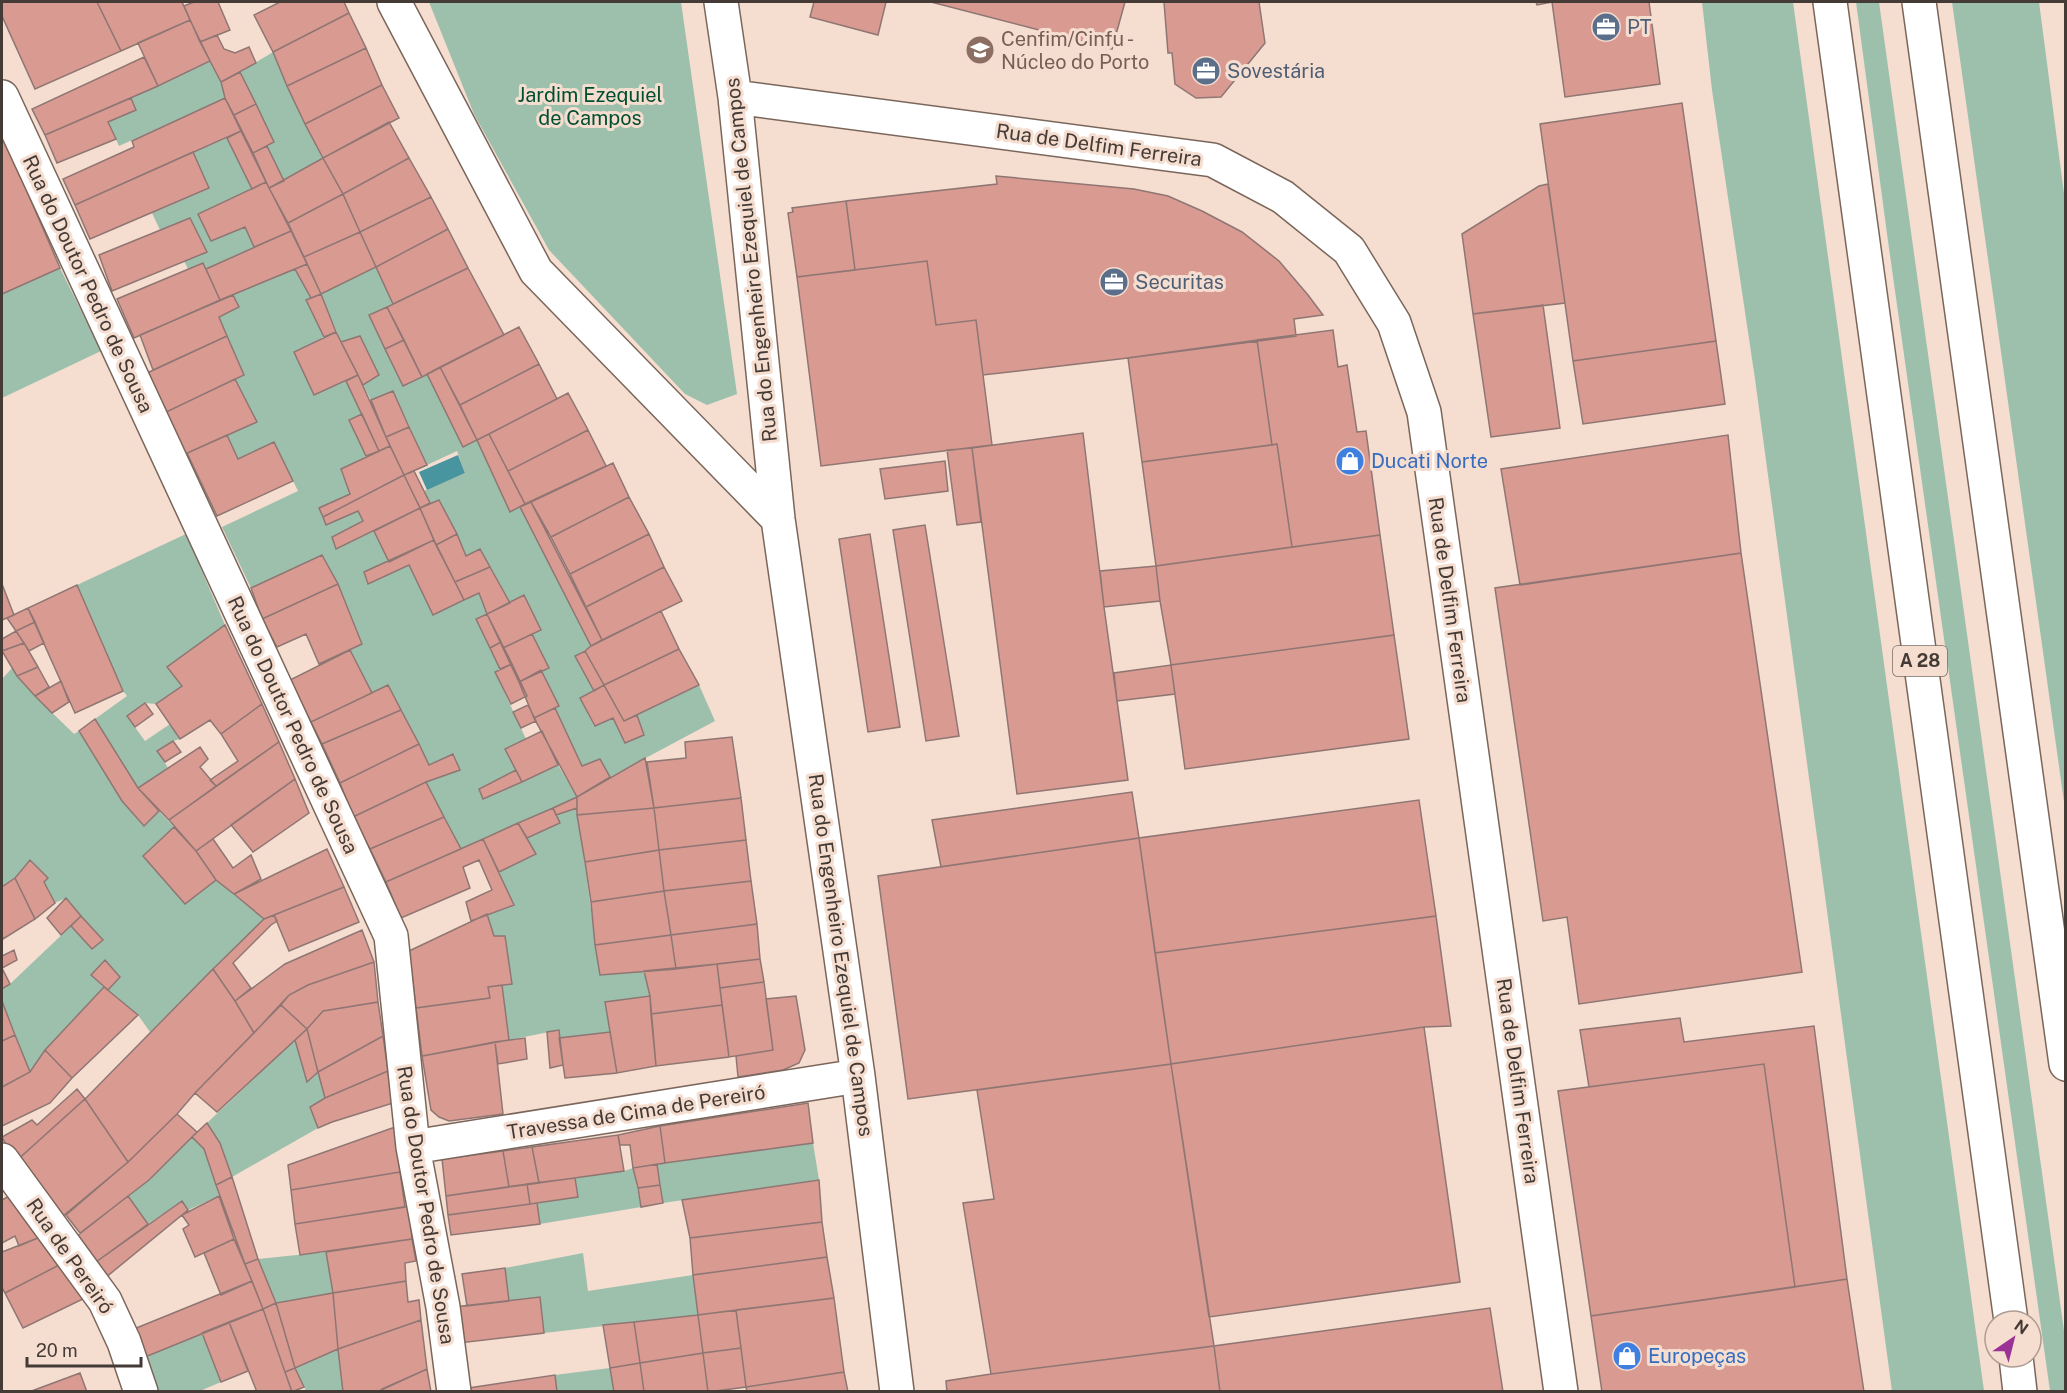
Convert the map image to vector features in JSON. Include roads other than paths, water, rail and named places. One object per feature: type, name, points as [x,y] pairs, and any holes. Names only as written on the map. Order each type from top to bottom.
[{"type":"main road","points":[[394,2],[536,271],[778,519]]},
{"type":"main road","name":"Rua do Engenheiro Ezequiel de Campos","points":[[721,2],[735,97],[778,519],[858,1076],[897,1392]]},
{"type":"main road","name":"A 28","points":[[1830,2],[2009,1309]]},
{"type":"main road","points":[[1919,2],[2066,1064]]},
{"type":"main road","name":"Rua do Doutor Pedro de Sousa","points":[[2,97],[390,936],[413,1147],[443,1307],[454,1392]]},
{"type":"main road","name":"Rua de Delfim Ferreira","points":[[735,97],[1213,160],[1283,196],[1349,250],[1394,323],[1424,412],[1561,1392]]},
{"type":"main road","name":"Travessa de Cima de Pereiró","points":[[413,1147],[858,1076]]},
{"type":"main road","name":"Rua de Pereiró","points":[[2,1160],[105,1300],[124,1342],[141,1392]]},
{"type":"main road","points":[[2017,1369],[2020,1392]]},
{"type":"water","points":[[458,455],[465,473],[427,490],[419,472]]},
{"type":"place","name":"PT","points":[[1606,27]]},
{"type":"place","name":"Cenfim/Cinfu - Núcleo do Porto","points":[[980,50]]},
{"type":"place","name":"Sovestária","points":[[1206,71]]},
{"type":"place","name":"Securitas","points":[[1114,282]]},
{"type":"place","name":"Ducati Norte","points":[[1350,461]]},
{"type":"place","name":"Europeças","points":[[1627,1356]]},
{"type":"park label","name":"Jardim Ezequiel de Campos","points":[[590,106]]}]
